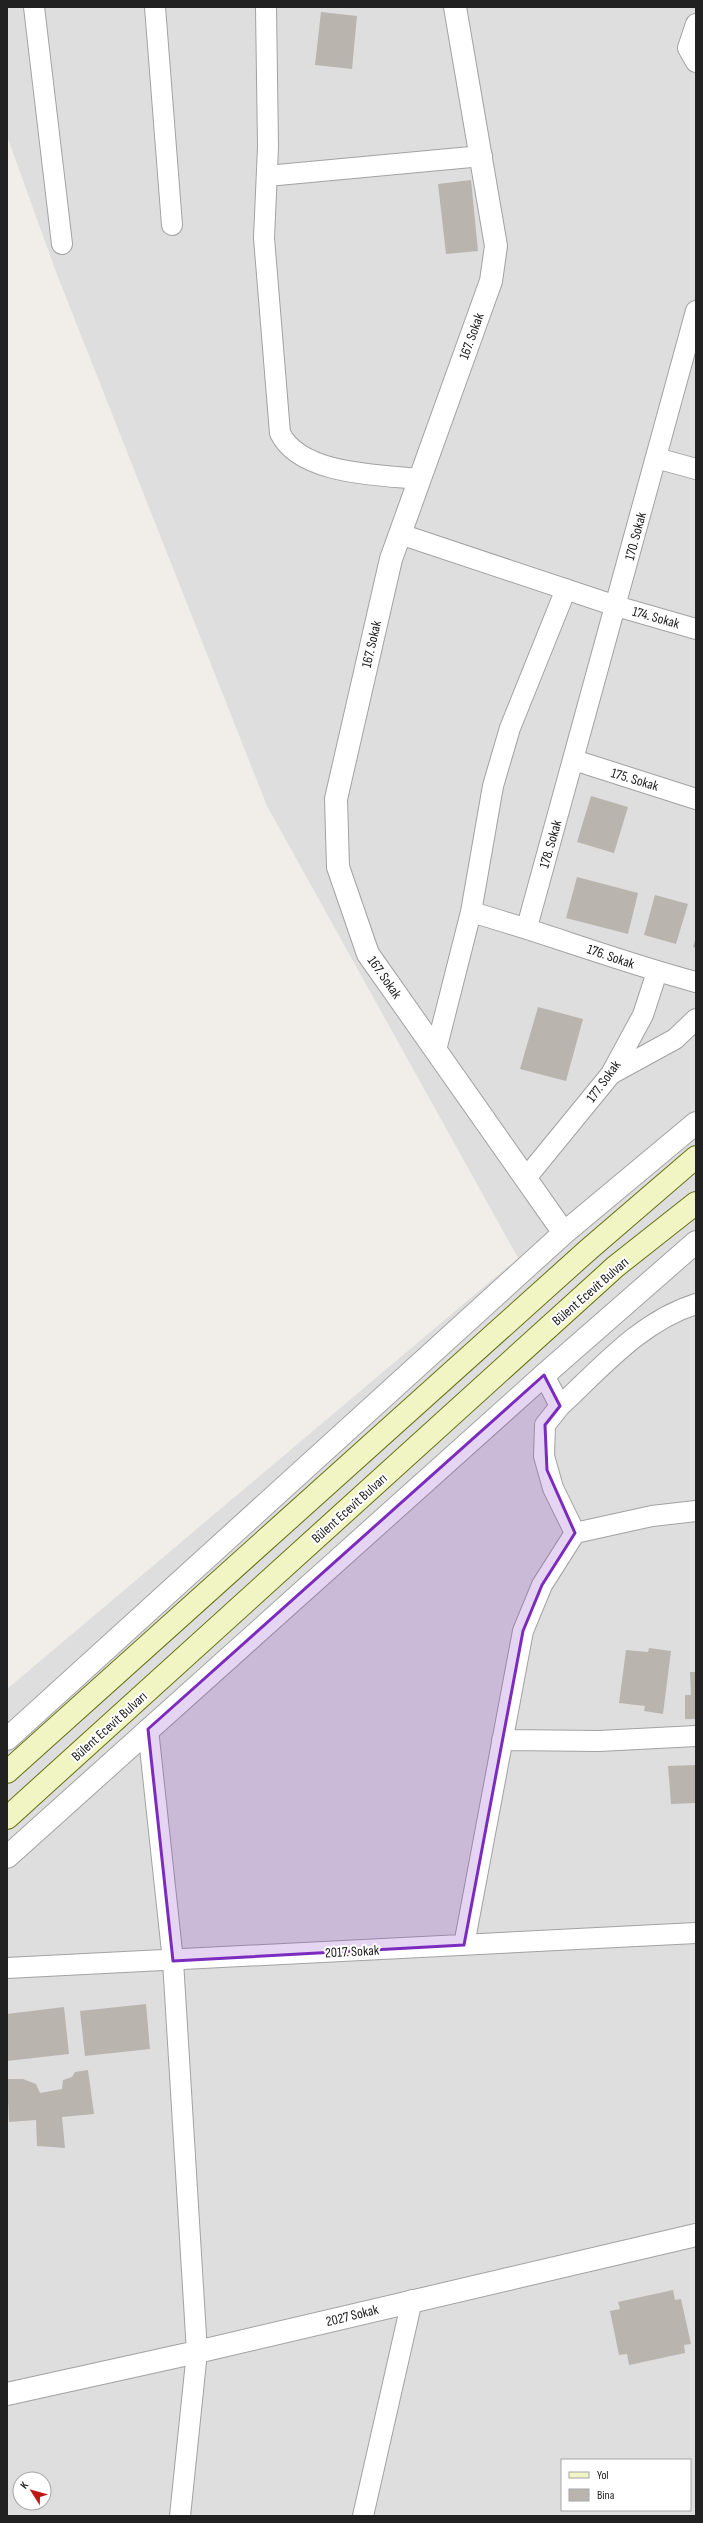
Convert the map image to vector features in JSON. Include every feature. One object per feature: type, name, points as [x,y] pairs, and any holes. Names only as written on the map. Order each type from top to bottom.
[{"type":"main road","points":[[7,1772],[588,1250],[696,1157]]},
{"type":"main road","name":"Bülent Ecevit Bulvarı","points":[[7,1818],[615,1267],[696,1203]]},
{"type":"street","points":[[34,7],[62,244]]},
{"type":"street","points":[[155,7],[172,224]]},
{"type":"street","points":[[266,7],[267,176],[264,238],[280,433],[286,445],[308,458],[348,472],[420,479]]},
{"type":"street","name":"167. Sokak","points":[[455,7],[482,156],[496,246],[492,280],[391,559],[336,799],[338,866],[368,954],[564,1233]]},
{"type":"street","points":[[696,24],[688,48],[696,62]]},
{"type":"street","points":[[267,176],[482,156]]},
{"type":"street","name":"170. Sokak","points":[[574,760],[696,311]]},
{"type":"street","points":[[656,458],[696,469]]},
{"type":"street","name":"174. Sokak","points":[[400,534],[616,606],[696,629]]},
{"type":"street","points":[[436,1050],[471,912],[493,786],[508,735],[566,589]]},
{"type":"street","name":"175. Sokak","points":[[574,760],[696,799]]},
{"type":"street","name":"178. Sokak","points":[[527,927],[574,760]]},
{"type":"street","name":"176. Sokak","points":[[471,912],[527,927],[657,972],[696,982]]},
{"type":"street","name":"177. Sokak","points":[[526,1178],[611,1074],[643,1015],[657,972]]},
{"type":"street","points":[[611,1074],[675,1039],[696,1019]]},
{"type":"street","points":[[7,1739],[564,1233],[696,1123]]},
{"type":"street","points":[[7,1857],[544,1375],[696,1242]]},
{"type":"street","points":[[575,1534],[553,1488],[544,1456],[545,1425],[560,1406],[637,1335],[677,1310],[696,1304]]},
{"type":"street","points":[[544,1375],[560,1406]]},
{"type":"street","points":[[464,1945],[523,1630],[542,1585],[575,1534],[652,1516],[696,1511]]},
{"type":"street","points":[[148,1729],[173,1961],[197,2352],[180,2516]]},
{"type":"street","points":[[502,1740],[599,1741],[696,1736]]},
{"type":"street","name":"2017. Sokak","points":[[7,1968],[173,1961],[696,1933]]},
{"type":"street","name":"2027 Sokak","points":[[7,2394],[197,2352],[412,2300],[696,2235]]},
{"type":"street","points":[[363,2516],[412,2300]]},
{"type":"highlighted area","points":[[544,1375],[560,1406],[545,1425],[547,1470],[575,1533],[542,1585],[523,1631],[464,1945],[173,1961],[148,1729]]},
{"type":"shaded area","points":[[7,7],[696,7],[696,2516],[7,2516],[7,1689],[518,1258],[267,806],[56,272],[7,136]]},
{"type":"building","points":[[321,12],[357,16],[352,69],[315,65]]},
{"type":"building","points":[[471,180],[478,251],[446,254],[438,184]]},
{"type":"building","points":[[591,796],[628,807],[614,853],[577,842]]},
{"type":"building","points":[[577,877],[638,893],[628,934],[566,918]]},
{"type":"building","points":[[655,895],[688,904],[676,944],[644,935]]},
{"type":"building","points":[[696,937],[696,948],[693,947]]},
{"type":"building","points":[[538,1007],[583,1019],[566,1081],[520,1069]]},
{"type":"building","points":[[649,1648],[671,1651],[663,1714],[644,1711],[645,1706],[619,1703],[626,1650],[648,1652]]},
{"type":"building","points":[[690,1672],[696,1672],[696,1719],[685,1719],[685,1695],[691,1695]]},
{"type":"building","points":[[696,1765],[696,1803],[671,1804],[668,1766]]},
{"type":"building","points":[[146,2004],[150,2049],[85,2056],[80,2011]]},
{"type":"building","points":[[64,2007],[69,2054],[7,2061],[7,2014]]},
{"type":"building","points":[[88,2070],[94,2114],[62,2117],[65,2148],[37,2146],[36,2120],[9,2122],[7,2079],[23,2079],[36,2084],[40,2093],[62,2089],[63,2080],[72,2077],[75,2072]]},
{"type":"building","points":[[673,2290],[675,2300],[681,2299],[691,2344],[684,2345],[685,2353],[629,2365],[627,2354],[619,2355],[610,2311],[620,2309],[618,2302]]}]
